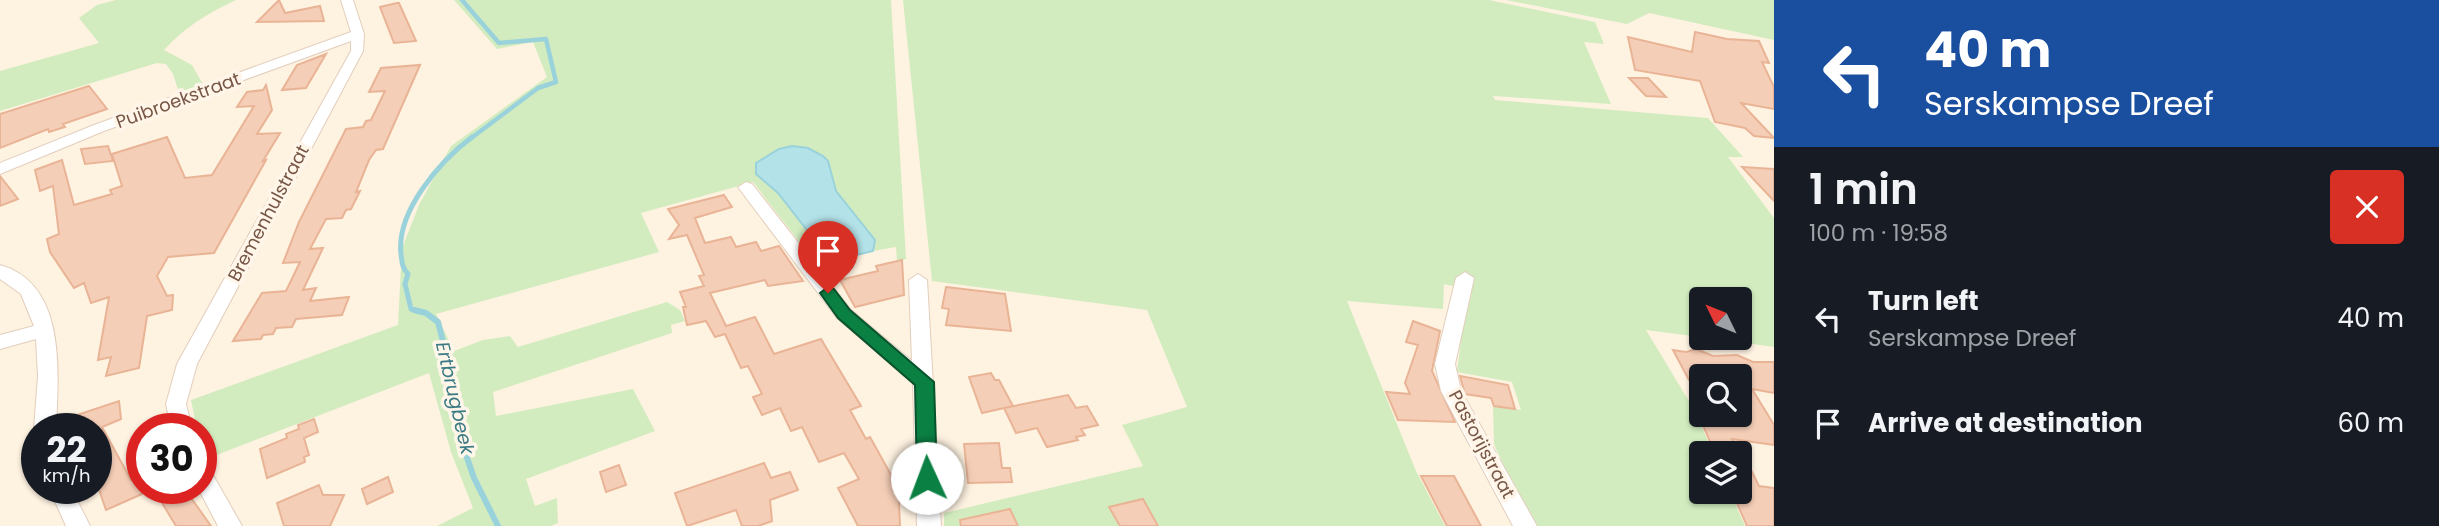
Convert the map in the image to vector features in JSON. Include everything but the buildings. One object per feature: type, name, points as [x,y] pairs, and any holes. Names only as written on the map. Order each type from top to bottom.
[{"type":"street","points":[[347,0],[358,34]]},
{"type":"street","name":"Puibroekstraat","points":[[0,169],[99,128],[358,34]]},
{"type":"street","name":"Bremenhulstraat","points":[[178,413],[176,404],[187,365],[339,86],[357,51],[358,34]]},
{"type":"street","points":[[746,187],[844,314],[925,382]]},
{"type":"street","points":[[0,271],[26,289],[38,308],[48,382],[46,413]]},
{"type":"street","name":"Pastorijstraat","points":[[1465,278],[1445,364],[1451,391],[1525,526]]},
{"type":"street","points":[[918,280],[925,382],[929,526]]},
{"type":"street","points":[[0,342],[43,330]]},
{"type":"street","points":[[217,503],[230,526]]},
{"type":"street","points":[[68,504],[78,526]]},
{"type":"green space","points":[[116,0],[236,0],[197,21],[164,50],[192,65],[204,86],[180,96],[173,74],[166,64],[157,63],[0,111],[0,71],[99,43],[79,18],[97,5]]},
{"type":"green space","points":[[454,0],[891,0],[906,259],[897,261],[896,247],[873,251],[875,240],[836,191],[828,160],[779,149],[756,163],[756,174],[778,193],[831,261],[818,266],[753,182],[641,213],[659,252],[436,314],[454,351],[483,340],[510,336],[518,347],[667,302],[680,310],[685,321],[671,325],[672,333],[493,392],[496,416],[633,389],[655,431],[526,479],[535,506],[557,498],[558,523],[551,526],[437,526],[473,508],[451,452],[429,373],[217,455],[217,413],[194,413],[191,400],[398,325],[402,248],[419,205],[451,146],[547,77],[533,42],[497,49]]},
{"type":"green space","points":[[903,0],[1489,0],[1595,22],[1604,44],[1584,42],[1611,104],[1493,96],[1495,100],[1708,118],[1743,157],[1728,157],[1774,218],[1774,347],[1752,344],[1752,287],[1689,287],[1689,335],[1646,330],[1689,401],[1689,427],[1702,427],[1708,441],[1689,441],[1689,504],[1735,504],[1745,526],[1533,526],[1519,503],[1494,444],[1493,406],[1521,410],[1512,382],[1457,372],[1464,316],[1456,287],[1444,284],[1443,309],[1347,301],[1416,471],[1445,526],[944,526],[944,513],[1143,466],[1122,425],[1187,407],[1147,310],[932,281]]},
{"type":"green space","points":[[1506,0],[1774,0],[1774,40],[1649,13],[1627,24]]},
{"type":"water","points":[[792,146],[808,148],[828,161],[836,191],[875,240],[873,251],[831,261],[778,193],[756,174],[756,163],[779,149]]},
{"type":"waterway","name":"Ertbrugbeek","points":[[462,0],[499,43],[546,39],[556,82],[538,88],[470,139]]},
{"type":"waterway","name":"Ertbrugbeek","points":[[416,310],[411,309],[405,284],[408,274],[403,267],[401,254],[405,222],[422,189],[446,160],[472,137]]},
{"type":"waterway","name":"Ertbrugbeek","points":[[416,310],[426,313],[438,322],[445,349],[444,366],[459,410],[463,446],[474,478],[498,526]]},
{"type":"waterway","name":"Ertbrugbeek","points":[[416,310],[421,312]]},
{"type":"route","points":[[828,293],[844,314],[885,352],[925,382],[927,478]]}]
